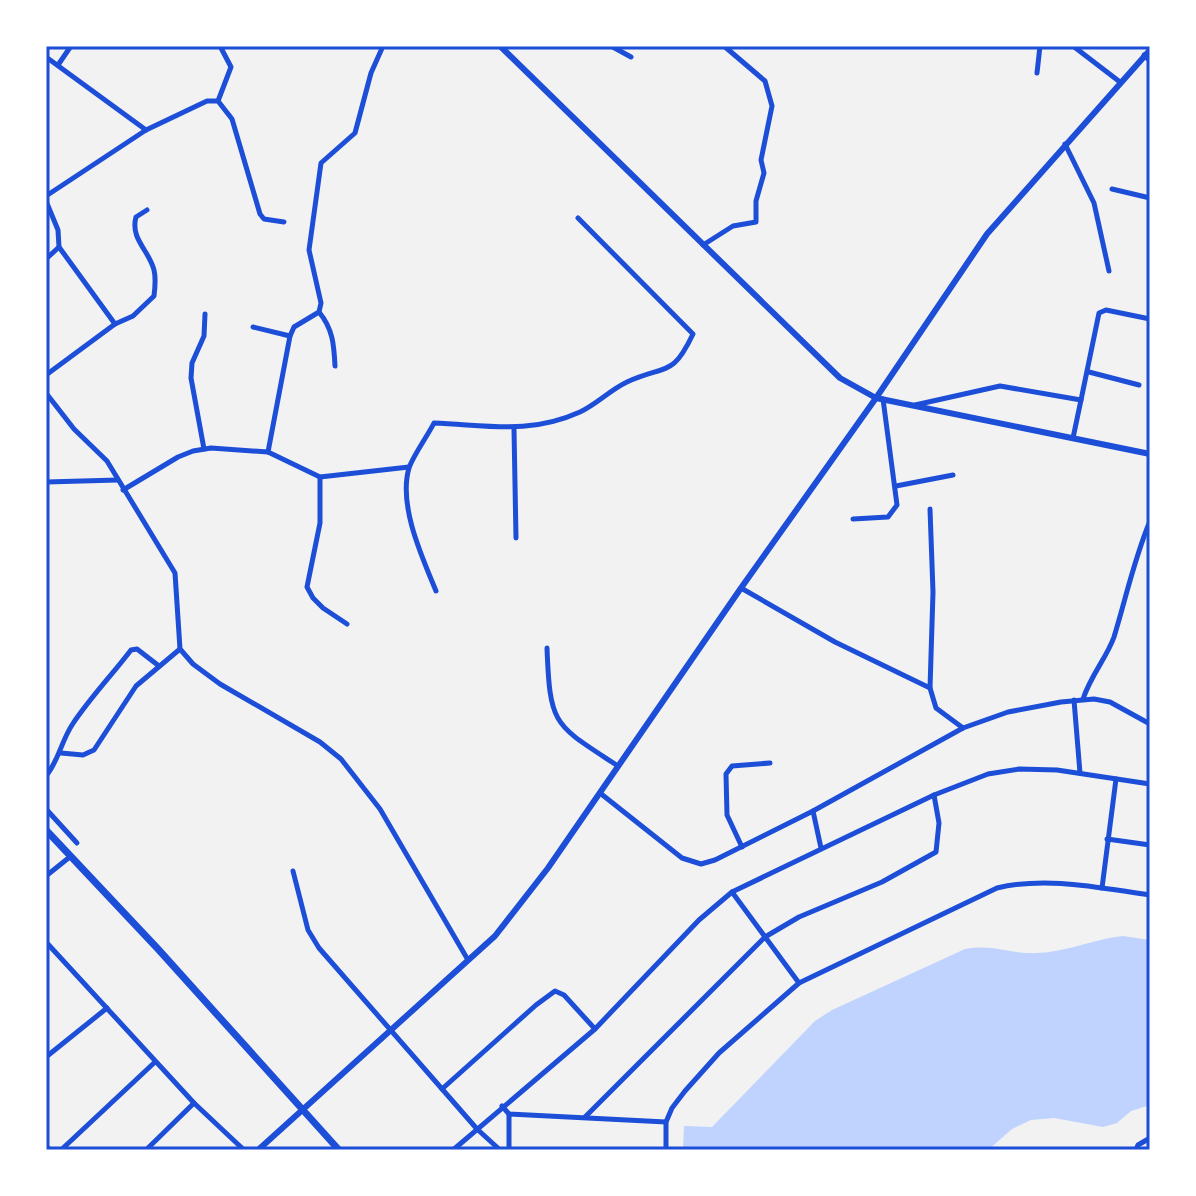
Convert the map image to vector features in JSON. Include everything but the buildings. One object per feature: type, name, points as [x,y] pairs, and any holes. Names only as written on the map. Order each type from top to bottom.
[{"type":"main road","points":[[46,830],[339,1150]]},
{"type":"street","points":[[58,65],[71,46]]},
{"type":"street","points":[[218,101],[231,67],[220,46]]},
{"type":"street","points":[[268,452],[290,336],[294,327],[319,312],[321,303],[309,250],[321,163],[355,133],[371,73],[383,46]]},
{"type":"street","points":[[500,46],[840,378],[880,399],[1150,454]]},
{"type":"street","points":[[611,46],[631,57]]},
{"type":"street","points":[[703,245],[733,226],[756,222],[756,201],[764,173],[761,160],[772,106],[765,81],[724,46]]},
{"type":"street","points":[[1037,73],[1040,46]]},
{"type":"street","points":[[1073,46],[1120,82]]},
{"type":"street","points":[[258,1150],[495,936],[548,868],[741,588],[880,399],[987,234],[1120,82],[1148,55]]},
{"type":"street","points":[[46,57],[146,130]]},
{"type":"street","points":[[115,324],[59,247],[58,230],[46,199],[146,130],[207,101],[218,101]]},
{"type":"street","points":[[218,101],[232,119],[260,214],[264,219],[284,222]]},
{"type":"street","points":[[1065,144],[1094,203],[1109,271]]},
{"type":"street","points":[[1112,189],[1150,198]]},
{"type":"street","points":[[46,375],[115,324],[133,316],[154,296],[154,269],[137,238],[134,224],[136,217],[147,210]]},
{"type":"street","points":[[436,591],[416,539],[408,503],[409,467],[434,423],[514,429],[555,422],[584,410],[626,382],[670,368],[681,360],[693,334],[578,218]]},
{"type":"street","points":[[46,259],[59,247]]},
{"type":"street","points":[[1073,438],[1099,313],[1102,310],[1150,319]]},
{"type":"street","points":[[319,312],[328,322],[333,336],[335,366]]},
{"type":"street","points":[[204,449],[191,378],[192,363],[204,336],[205,314]]},
{"type":"street","points":[[253,327],[290,336]]},
{"type":"street","points":[[1089,372],[1139,385]]},
{"type":"street","points":[[915,405],[1000,386],[1081,400]]},
{"type":"street","points":[[46,393],[74,429],[107,461],[175,573],[180,649],[193,664],[220,684],[320,742],[341,759],[380,809],[468,960]]},
{"type":"street","points":[[853,519],[888,517],[897,505],[880,399]]},
{"type":"street","points":[[514,429],[516,538]]},
{"type":"street","points":[[123,490],[178,457],[204,449],[268,452],[320,477],[409,467]]},
{"type":"street","points":[[896,486],[953,475]]},
{"type":"street","points":[[320,477],[320,523],[307,587],[323,608],[347,624]]},
{"type":"street","points":[[46,482],[118,480]]},
{"type":"street","points":[[930,509],[933,592],[930,688],[936,708],[963,728]]},
{"type":"street","points":[[1083,699],[1094,670],[1113,641],[1135,557],[1150,521]]},
{"type":"street","points":[[741,588],[835,642],[930,688]]},
{"type":"street","points":[[547,648],[549,697],[560,723],[571,735],[618,766]]},
{"type":"street","points":[[46,776],[61,753],[64,738],[73,724],[131,650],[137,649],[159,666]]},
{"type":"street","points":[[61,753],[83,755],[94,750],[136,686],[180,649]]},
{"type":"street","points":[[600,793],[682,858],[701,864],[813,811],[963,728],[1008,712],[1083,699],[1110,702],[1150,724]]},
{"type":"street","points":[[1074,700],[1080,773]]},
{"type":"street","points":[[742,847],[728,822],[726,774],[732,766],[770,763]]},
{"type":"street","points":[[453,1150],[595,1029],[699,920],[732,892],[934,795],[1002,771],[1057,770],[1150,784]]},
{"type":"street","points":[[1102,888],[1116,779]]},
{"type":"street","points":[[585,1117],[765,937],[799,917],[882,882],[936,852],[939,823],[934,795]]},
{"type":"street","points":[[46,809],[77,843]]},
{"type":"street","points":[[813,811],[821,848]]},
{"type":"street","points":[[1107,839],[1150,845]]},
{"type":"street","points":[[46,876],[71,856]]},
{"type":"street","points":[[293,871],[308,930],[319,948],[477,1129],[500,1150]]},
{"type":"street","points":[[666,1150],[666,1122],[685,1091],[719,1053],[799,983],[997,888],[1020,882],[1150,895]]},
{"type":"street","points":[[732,892],[799,983]]},
{"type":"street","points":[[46,942],[194,1103],[244,1150]]},
{"type":"street","points":[[442,1089],[555,991],[564,995],[595,1029]]},
{"type":"street","points":[[46,1057],[107,1008]]},
{"type":"street","points":[[61,1150],[155,1062]]},
{"type":"street","points":[[146,1150],[194,1103]]},
{"type":"street","points":[[502,1106],[509,1114],[509,1150]]},
{"type":"street","points":[[509,1114],[666,1122]]},
{"type":"street","points":[[1136,1150],[1138,1145],[1150,1138]]},
{"type":"water","points":[[1123,936],[1150,940],[1150,1105],[1131,1111],[1117,1123],[1103,1127],[1054,1118],[1031,1120],[1012,1129],[988,1150],[683,1150],[684,1126],[712,1127],[815,1021],[832,1010],[965,949],[1046,952]]}]
